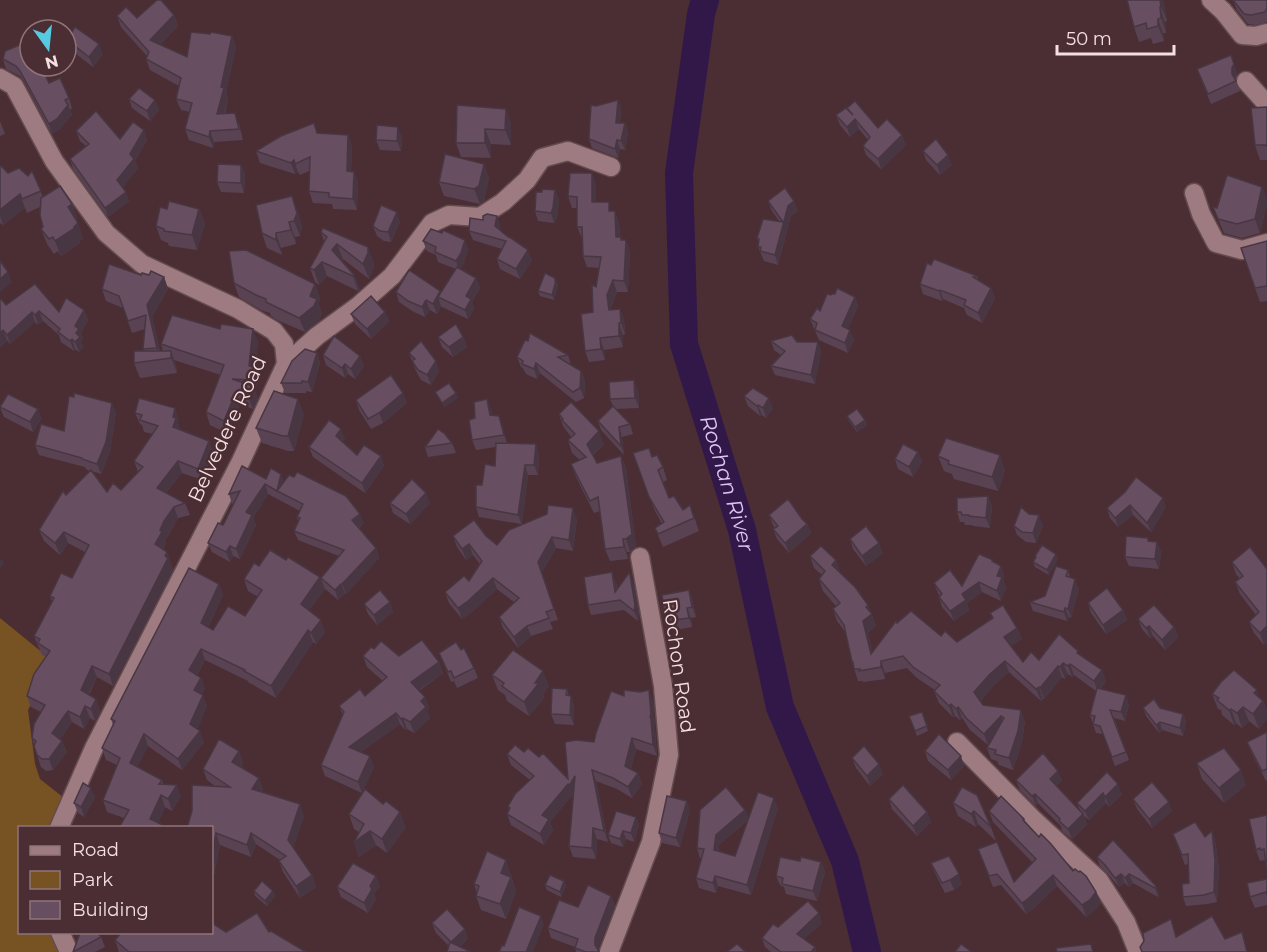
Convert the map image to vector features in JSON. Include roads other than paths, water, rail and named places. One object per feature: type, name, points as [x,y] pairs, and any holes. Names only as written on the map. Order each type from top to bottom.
[{"type":"street","points":[[1211,0],[1242,35],[1256,36],[1267,33]]},
{"type":"street","name":"Belvedere Road","points":[[0,78],[14,86],[54,161],[106,233],[142,264],[238,309],[274,331],[284,344],[286,364],[241,461],[94,748],[60,826]]},
{"type":"street","points":[[1246,81],[1267,102]]},
{"type":"street","points":[[286,364],[392,276],[432,223],[449,215],[480,217],[504,202],[527,180],[542,158],[568,151],[611,167]]},
{"type":"street","points":[[1194,193],[1201,214],[1216,243],[1242,250],[1267,243]]},
{"type":"street","name":"Rochon Road","points":[[609,952],[651,842],[669,755],[663,686],[640,557]]},
{"type":"street","points":[[957,742],[1032,818],[1099,880],[1126,922],[1138,952]]},
{"type":"street","points":[[60,934],[69,952]]},
{"type":"waterway","name":"Rochan River","points":[[705,0],[701,14],[679,173],[684,344],[742,530],[780,707],[845,861],[867,952]]}]
